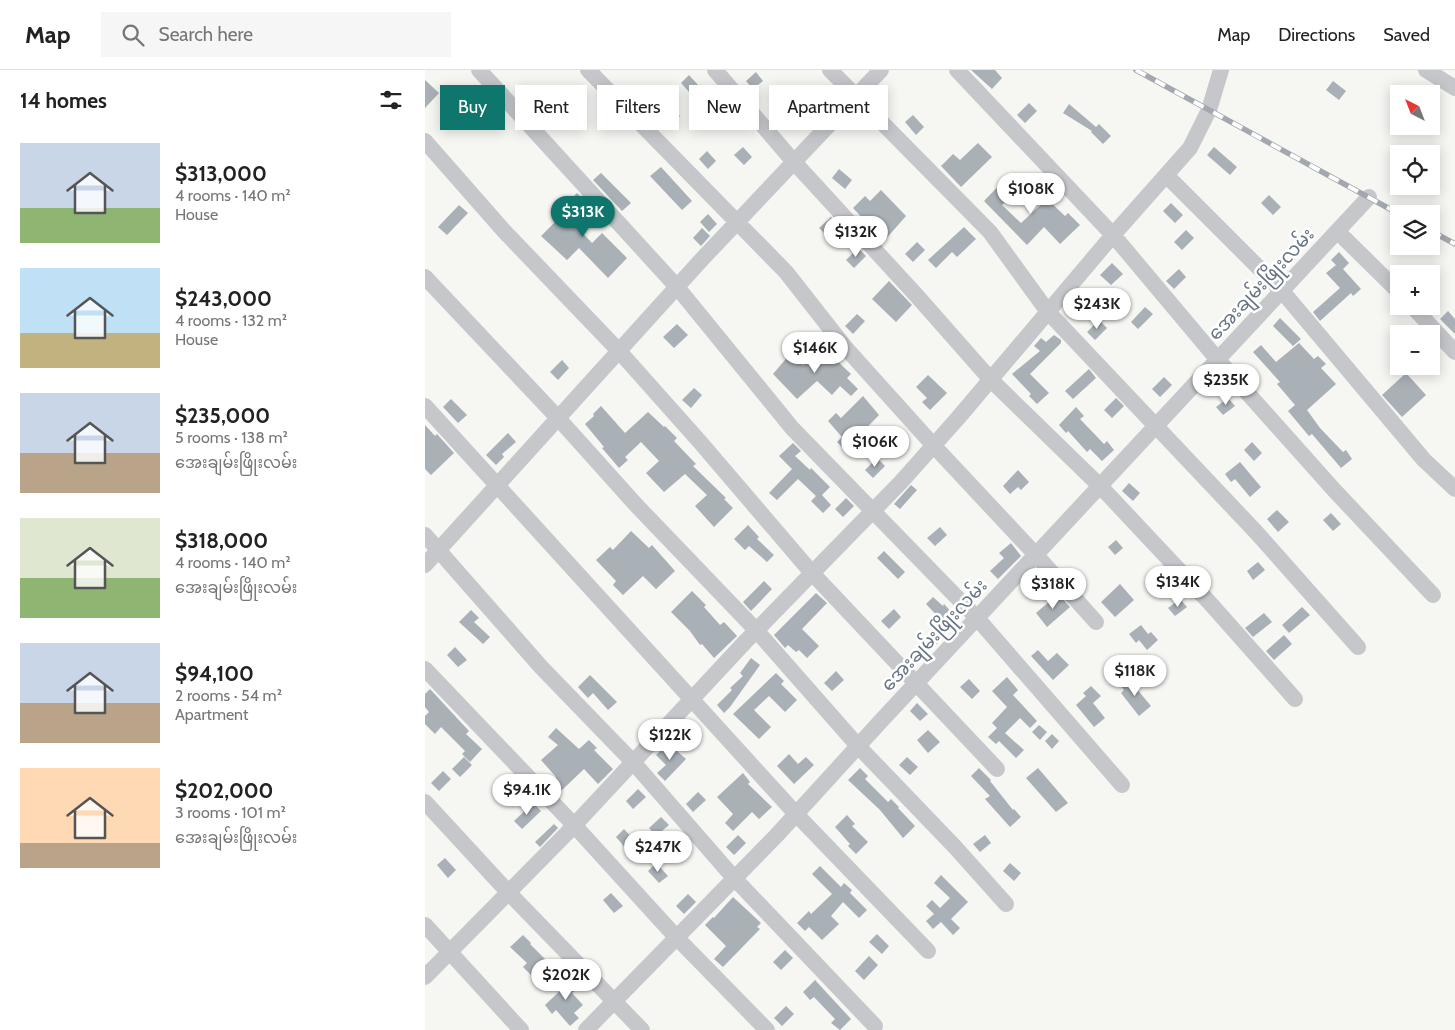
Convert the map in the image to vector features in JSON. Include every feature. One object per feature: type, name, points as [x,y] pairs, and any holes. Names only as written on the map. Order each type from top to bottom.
[{"type":"street","points":[[479,70],[677,287],[792,428],[977,618],[1122,785]]},
{"type":"street","points":[[588,70],[786,272],[844,346],[1096,622]]},
{"type":"street","points":[[715,70],[794,162],[991,380],[1101,486],[1209,602],[1295,699]]},
{"type":"street","points":[[830,70],[844,85]]},
{"type":"street","points":[[867,85],[881,70]]},
{"type":"street","points":[[957,70],[1113,235],[1218,360],[1335,491],[1433,595]]},
{"type":"street","points":[[425,977],[574,825],[756,630],[934,446],[1113,235],[1190,148],[1209,110],[1221,70]]},
{"type":"street","points":[[1426,70],[1455,88]]},
{"type":"street","points":[[425,565],[677,287],[824,130]]},
{"type":"street","points":[[888,130],[990,232],[1048,312],[1256,532],[1358,648]]},
{"type":"street","points":[[425,141],[503,231],[619,351],[812,573],[997,769]]},
{"type":"street","points":[[1166,175],[1282,291],[1424,460],[1455,489]]},
{"type":"street","name":"အေးချမ်းဖြိုးလမ်း","points":[[586,1030],[796,814],[1369,197]]},
{"type":"street","points":[[1337,231],[1390,283]]},
{"type":"street","points":[[425,277],[558,418],[637,506],[756,630],[858,746],[955,847],[1006,904]]},
{"type":"street","points":[[1420,315],[1455,352]]},
{"type":"street","points":[[425,406],[796,814],[928,951]]},
{"type":"street","points":[[425,535],[541,667],[633,762],[734,878],[875,1026]]},
{"type":"street","points":[[425,669],[574,825],[676,937],[767,1030]]},
{"type":"street","points":[[425,802],[642,1030]]},
{"type":"street","points":[[425,925],[451,951],[521,1030]]},
{"type":"building","points":[[971,70],[995,70],[1002,78],[992,89]]},
{"type":"building","points":[[756,72],[763,81],[758,85],[750,85],[746,81]]},
{"type":"building","points":[[689,75],[698,85],[689,85],[689,92],[681,83]]},
{"type":"building","points":[[425,80],[439,93],[425,108]]},
{"type":"building","points":[[1333,81],[1346,91],[1339,100],[1326,90]]},
{"type":"building","points":[[1029,103],[1037,111],[1025,123],[1017,115]]},
{"type":"building","points":[[1069,104],[1096,127],[1099,124],[1111,136],[1103,144],[1092,131],[1063,113]]},
{"type":"building","points":[[913,115],[924,127],[916,135],[905,122]]},
{"type":"building","points":[[978,143],[992,157],[961,187],[941,166],[953,154],[960,160]]},
{"type":"building","points":[[743,147],[752,157],[744,165],[734,155]]},
{"type":"building","points":[[1214,147],[1237,167],[1230,175],[1207,155]]},
{"type":"building","points":[[707,151],[716,161],[708,169],[699,159]]},
{"type":"building","points":[[661,167],[692,201],[682,210],[650,176]]},
{"type":"building","points":[[839,169],[852,180],[845,189],[832,178]]},
{"type":"building","points":[[601,173],[631,203],[622,211],[593,180]]},
{"type":"building","points":[[1010,174],[1022,187],[1002,205],[1021,223],[1047,199],[1065,216],[1068,213],[1080,225],[1060,244],[1044,227],[1027,245],[984,201]]},
{"type":"building","points":[[1032,178],[1039,184],[1043,181],[1051,189],[1039,201],[1024,186]]},
{"type":"building","points":[[881,190],[906,216],[884,241],[853,208],[865,196],[870,201]]},
{"type":"building","points":[[577,193],[603,221],[600,224],[587,211],[574,224],[592,243],[602,233],[627,258],[608,278],[579,248],[567,260],[541,236],[556,221],[554,219],[574,199],[572,198]]},
{"type":"building","points":[[1269,195],[1281,207],[1273,215],[1261,203]]},
{"type":"building","points":[[1171,203],[1183,215],[1175,223],[1163,211]]},
{"type":"building","points":[[459,205],[468,213],[447,235],[438,227]]},
{"type":"building","points":[[708,214],[717,224],[709,232],[700,222]]},
{"type":"building","points":[[831,217],[838,225],[827,236],[819,228]]},
{"type":"building","points":[[964,227],[976,239],[957,257],[952,252],[936,268],[928,260]]},
{"type":"building","points":[[702,228],[710,236],[701,246],[693,238]]},
{"type":"building","points":[[1186,230],[1194,238],[1182,250],[1174,242]]},
{"type":"building","points":[[917,242],[925,250],[913,262],[905,254]]},
{"type":"building","points":[[858,248],[866,256],[854,268],[846,260]]},
{"type":"building","points":[[1339,252],[1349,263],[1343,269],[1361,289],[1353,296],[1351,293],[1320,321],[1313,312],[1340,288],[1326,273],[1336,265],[1331,260]]},
{"type":"building","points":[[1112,263],[1123,274],[1111,285],[1100,275]]},
{"type":"building","points":[[1179,269],[1186,277],[1174,289],[1166,281]]},
{"type":"building","points":[[889,281],[912,305],[896,322],[872,299]]},
{"type":"building","points":[[1145,307],[1153,314],[1138,329],[1131,322]]},
{"type":"building","points":[[1448,311],[1455,319],[1455,334],[1440,319]]},
{"type":"building","points":[[857,314],[865,321],[853,334],[845,326]]},
{"type":"building","points":[[1280,318],[1301,339],[1293,346],[1273,326]]},
{"type":"building","points":[[1099,320],[1107,328],[1095,340],[1087,332]]},
{"type":"building","points":[[677,324],[688,335],[674,348],[663,337]]},
{"type":"building","points":[[1054,335],[1061,340],[1061,343],[1030,374],[1049,393],[1037,404],[1029,396],[1031,394],[1012,374],[1040,351],[1034,346],[1041,338],[1046,342]]},
{"type":"building","points":[[825,343],[836,355],[834,358],[851,374],[847,378],[858,389],[851,396],[840,386],[832,395],[817,381],[797,399],[773,374],[790,354],[803,365]]},
{"type":"building","points":[[1299,343],[1314,359],[1318,356],[1326,364],[1321,368],[1336,384],[1307,410],[1320,428],[1343,452],[1346,450],[1352,459],[1341,468],[1312,434],[1309,436],[1288,411],[1295,405],[1277,384],[1280,382],[1253,352],[1261,345],[1276,362]]},
{"type":"building","points":[[562,360],[569,368],[558,380],[550,372]]},
{"type":"building","points":[[1089,369],[1096,378],[1073,399],[1065,391]]},
{"type":"building","points":[[928,375],[947,393],[930,410],[922,402],[927,398],[916,387]]},
{"type":"building","points":[[1404,375],[1408,375],[1426,395],[1402,417],[1382,395]]},
{"type":"building","points":[[1164,377],[1172,385],[1160,397],[1152,389]]},
{"type":"building","points":[[694,388],[702,395],[691,408],[682,400]]},
{"type":"building","points":[[863,396],[879,415],[845,450],[837,442],[842,437],[828,421],[836,413],[841,418]]},
{"type":"building","points":[[1116,398],[1124,406],[1112,418],[1104,410]]},
{"type":"building","points":[[1228,398],[1235,406],[1223,415],[1216,407]]},
{"type":"building","points":[[451,399],[467,415],[458,423],[443,407]]},
{"type":"building","points":[[601,406],[625,433],[648,412],[677,438],[674,441],[696,464],[693,466],[726,498],[724,499],[733,508],[714,527],[695,506],[707,495],[685,474],[664,492],[646,473],[659,461],[641,442],[625,457],[628,460],[619,468],[585,424]]},
{"type":"building","points":[[1076,407],[1084,416],[1080,419],[1104,444],[1107,441],[1114,450],[1102,461],[1090,449],[1087,452],[1068,431],[1066,433],[1059,425]]},
{"type":"building","points":[[425,425],[435,436],[437,434],[454,453],[431,475],[425,469]]},
{"type":"building","points":[[508,433],[516,442],[502,454],[504,457],[496,465],[486,455]]},
{"type":"building","points":[[1252,442],[1262,453],[1254,461],[1244,450]]},
{"type":"building","points":[[793,443],[801,451],[795,456],[810,470],[811,468],[830,487],[822,495],[831,505],[823,513],[811,501],[816,496],[798,479],[777,500],[769,493],[792,469],[779,456]]},
{"type":"building","points":[[877,458],[885,466],[873,478],[865,470]]},
{"type":"building","points":[[1240,462],[1261,487],[1250,497],[1235,479],[1231,482],[1225,474]]},
{"type":"building","points":[[1018,470],[1029,482],[1021,490],[1018,487],[1010,494],[1003,486]]},
{"type":"building","points":[[1129,483],[1140,493],[1133,501],[1122,491]]},
{"type":"building","points":[[911,485],[917,490],[900,509],[894,504]]},
{"type":"building","points":[[846,498],[854,506],[843,517],[835,509]]},
{"type":"building","points":[[1277,510],[1289,522],[1278,532],[1267,519]]},
{"type":"building","points":[[1331,513],[1341,524],[1333,531],[1323,520]]},
{"type":"building","points":[[748,525],[759,537],[757,539],[774,555],[767,562],[749,546],[745,550],[734,539]]},
{"type":"building","points":[[940,527],[947,535],[935,546],[927,538]]},
{"type":"building","points":[[631,531],[649,548],[652,545],[675,571],[656,589],[643,576],[623,595],[613,585],[616,581],[596,560],[610,547],[613,550]]},
{"type":"building","points":[[1116,540],[1123,548],[1115,555],[1108,547]]},
{"type":"building","points":[[1011,543],[1021,556],[998,579],[990,571],[1004,558],[999,553]]},
{"type":"building","points":[[884,551],[905,572],[898,579],[877,558]]},
{"type":"building","points":[[1258,562],[1265,570],[1253,580],[1247,571]]},
{"type":"building","points":[[764,581],[772,589],[751,611],[743,602]]},
{"type":"building","points":[[1120,584],[1134,600],[1115,617],[1101,602]]},
{"type":"building","points":[[692,591],[706,605],[704,607],[720,625],[724,622],[737,636],[714,658],[671,612]]},
{"type":"building","points":[[816,593],[827,603],[802,629],[819,646],[807,658],[799,650],[796,652],[788,645],[785,648],[774,635]]},
{"type":"building","points":[[1058,594],[1070,607],[1047,627],[1036,613]]},
{"type":"building","points":[[933,597],[943,606],[944,604],[956,617],[947,626],[926,604]]},
{"type":"building","points":[[1180,599],[1187,607],[1175,616],[1168,608]]},
{"type":"building","points":[[1302,607],[1310,615],[1289,633],[1282,625]]},
{"type":"building","points":[[894,609],[901,617],[889,629],[881,621]]},
{"type":"building","points":[[471,610],[479,618],[474,622],[490,637],[483,644],[459,622]]},
{"type":"building","points":[[1264,613],[1272,622],[1253,637],[1245,628]]},
{"type":"building","points":[[1141,625],[1148,634],[1151,632],[1158,640],[1147,650],[1139,640],[1136,643],[1129,634]]},
{"type":"building","points":[[932,633],[940,641],[927,652],[919,644]]},
{"type":"building","points":[[1284,635],[1292,644],[1274,660],[1266,651]]},
{"type":"building","points":[[455,647],[467,660],[458,667],[447,655]]},
{"type":"building","points":[[1038,650],[1048,661],[1057,653],[1069,665],[1053,680],[1031,656]]},
{"type":"building","points":[[751,658],[760,665],[724,713],[717,705],[732,690],[730,688],[743,676],[740,673]]},
{"type":"building","points":[[836,671],[844,680],[832,691],[824,683]]},
{"type":"building","points":[[776,673],[784,681],[781,684],[797,700],[785,712],[769,696],[754,710],[771,727],[759,739],[733,714]]},
{"type":"building","points":[[590,675],[617,702],[608,710],[593,693],[588,698],[578,687]]},
{"type":"building","points":[[1007,677],[1018,690],[1013,695],[1037,721],[1030,728],[1020,718],[1005,733],[1024,750],[1016,758],[999,741],[996,744],[988,737],[997,728],[992,723],[1007,707],[992,691]]},
{"type":"building","points":[[1133,677],[1139,685],[1136,688],[1151,706],[1139,716],[1121,693],[1124,690],[1121,686]]},
{"type":"building","points":[[969,679],[980,691],[972,699],[960,687]]},
{"type":"building","points":[[1091,686],[1101,696],[1093,703],[1105,718],[1094,727],[1076,705],[1086,696],[1083,693]]},
{"type":"building","points":[[430,689],[469,731],[466,734],[482,749],[470,762],[462,754],[465,751],[441,727],[435,734],[425,724],[425,716],[429,712],[425,707],[425,694]]},
{"type":"building","points":[[917,703],[928,714],[920,721],[910,711]]},
{"type":"building","points":[[1039,725],[1047,732],[1040,740],[1032,732]]},
{"type":"building","points":[[556,728],[579,749],[589,740],[597,748],[594,750],[613,769],[598,784],[584,769],[560,792],[551,783],[556,777],[541,760],[558,745],[548,737]]},
{"type":"building","points":[[928,730],[940,742],[928,753],[917,740]]},
{"type":"building","points":[[1052,734],[1059,741],[1052,749],[1045,741]]},
{"type":"building","points":[[668,743],[686,759],[665,781],[657,773],[666,765],[656,755]]},
{"type":"building","points":[[789,754],[798,764],[806,757],[814,765],[794,784],[777,766]]},
{"type":"building","points":[[464,757],[472,765],[460,777],[452,769]]},
{"type":"building","points":[[907,757],[918,767],[910,775],[899,765]]},
{"type":"building","points":[[860,768],[868,776],[865,779],[888,802],[891,799],[915,826],[903,838],[880,810],[848,780]]},
{"type":"building","points":[[979,768],[991,780],[1013,810],[1021,817],[1010,827],[985,799],[990,796],[971,776]]},
{"type":"building","points":[[1038,768],[1068,803],[1056,812],[1026,778]]},
{"type":"building","points":[[443,771],[451,779],[439,791],[431,783]]},
{"type":"building","points":[[743,773],[750,782],[748,784],[772,807],[759,819],[752,812],[733,831],[725,823],[733,814],[717,797]]},
{"type":"building","points":[[638,789],[646,797],[633,809],[626,801]]},
{"type":"building","points":[[698,792],[706,800],[693,812],[686,804]]},
{"type":"building","points":[[533,803],[541,811],[522,829],[514,821]]},
{"type":"building","points":[[847,815],[855,824],[852,826],[868,842],[856,854],[835,827]]},
{"type":"building","points":[[661,817],[669,825],[656,836],[649,828]]},
{"type":"building","points":[[554,824],[558,828],[540,847],[535,842]]},
{"type":"building","points":[[624,829],[636,842],[627,850],[616,837]]},
{"type":"building","points":[[738,835],[746,843],[734,855],[726,847]]},
{"type":"building","points":[[985,835],[991,843],[980,852],[973,844]]},
{"type":"building","points":[[445,858],[456,870],[448,878],[437,865]]},
{"type":"building","points":[[656,863],[668,876],[659,883],[648,871]]},
{"type":"building","points":[[1010,863],[1021,873],[1014,881],[1003,871]]},
{"type":"building","points":[[820,866],[841,887],[844,883],[852,890],[850,893],[867,910],[859,918],[843,902],[831,916],[839,924],[822,940],[809,927],[805,931],[797,923],[809,911],[811,914],[832,894],[812,874]]},
{"type":"building","points":[[941,875],[968,902],[951,919],[960,928],[953,935],[941,922],[933,929],[926,921],[934,914],[926,906],[932,900],[940,908],[950,898],[934,883]]},
{"type":"building","points":[[611,893],[623,906],[614,913],[603,900]]},
{"type":"building","points":[[688,894],[696,902],[684,914],[676,906]]},
{"type":"building","points":[[733,897],[761,923],[757,927],[760,929],[723,967],[714,959],[726,946],[705,925]]},
{"type":"building","points":[[877,934],[889,946],[882,954],[869,942]]},
{"type":"building","points":[[523,935],[549,963],[534,978],[523,967],[527,963],[510,947]]},
{"type":"building","points":[[785,950],[793,958],[781,970],[773,962]]},
{"type":"building","points":[[869,956],[878,965],[864,980],[855,971]]},
{"type":"building","points":[[569,973],[581,986],[572,993],[583,1005],[574,1013],[579,1018],[570,1026],[556,1010],[552,1014],[545,1005],[565,986],[561,981]]},
{"type":"building","points":[[815,980],[851,1019],[840,1030],[831,1023],[835,1019],[814,997],[810,1000],[803,992]]},
{"type":"building","points":[[786,1006],[794,1014],[782,1026],[774,1018]]},
{"type":"railway","points":[[1136,70],[1390,209]]},
{"type":"railway","points":[[1440,236],[1455,244]]}]
